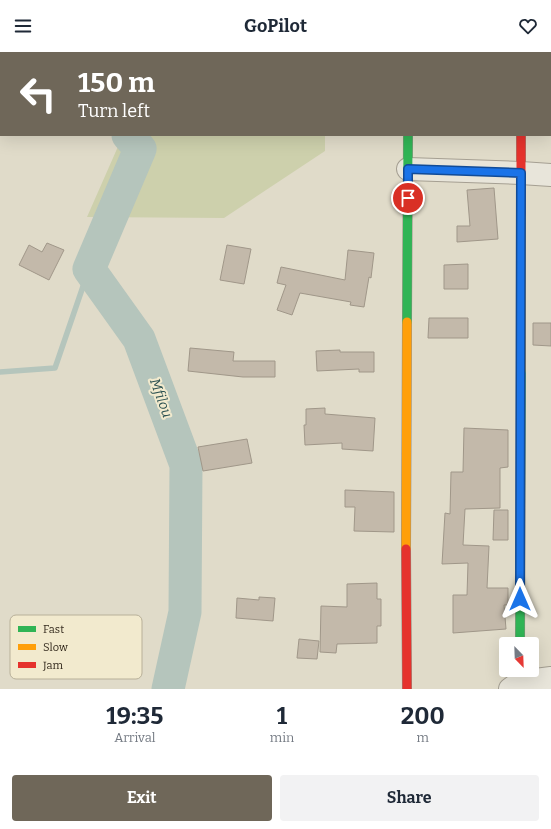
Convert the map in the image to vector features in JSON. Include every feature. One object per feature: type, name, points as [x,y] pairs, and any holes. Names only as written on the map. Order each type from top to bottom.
[{"type":"street","points":[[407,689],[406,577],[408,136]]},
{"type":"street","points":[[520,637],[521,136]]},
{"type":"street","points":[[408,169],[551,175]]},
{"type":"street","points":[[517,683],[551,678]]},
{"type":"green space","points":[[116,136],[325,136],[325,151],[224,218],[87,217],[120,142]]},
{"type":"building","points":[[494,188],[498,239],[457,242],[457,226],[470,226],[467,190]]},
{"type":"building","points":[[47,243],[64,250],[49,280],[19,265],[29,245],[42,252]]},
{"type":"building","points":[[227,245],[251,249],[244,284],[220,280]]},
{"type":"building","points":[[348,250],[374,253],[371,278],[369,277],[364,307],[350,305],[351,302],[300,293],[292,315],[277,310],[286,285],[277,283],[281,267],[345,280]]},
{"type":"building","points":[[468,264],[468,289],[444,289],[444,265]]},
{"type":"building","points":[[429,318],[468,318],[468,338],[428,338]]},
{"type":"building","points":[[533,323],[551,323],[551,346],[533,345]]},
{"type":"building","points":[[190,348],[234,352],[233,361],[275,361],[275,377],[243,377],[188,371]]},
{"type":"building","points":[[340,350],[340,352],[374,352],[374,372],[359,372],[359,369],[317,371],[316,351]]},
{"type":"building","points":[[325,408],[325,414],[375,418],[373,451],[342,449],[342,443],[305,445],[304,425],[306,425],[306,409]]},
{"type":"building","points":[[464,428],[508,430],[508,467],[500,468],[500,508],[465,509],[463,545],[489,546],[487,588],[508,588],[508,605],[504,605],[506,629],[453,633],[453,595],[467,595],[468,563],[442,564],[445,513],[450,514],[451,472],[463,472]]},
{"type":"building","points":[[247,439],[252,463],[203,471],[198,447]]},
{"type":"building","points":[[345,490],[394,492],[394,532],[354,531],[355,507],[345,507]]},
{"type":"building","points":[[494,510],[508,510],[508,540],[493,540]]},
{"type":"building","points":[[377,583],[377,599],[381,599],[381,626],[377,626],[377,643],[337,644],[336,653],[320,652],[321,606],[347,607],[347,584]]},
{"type":"building","points":[[259,597],[275,598],[273,621],[236,618],[237,598],[259,600]]},
{"type":"building","points":[[299,639],[319,641],[317,659],[297,658]]},
{"type":"waterway","name":"Mfilou","points":[[129,136],[140,149],[89,269],[139,339],[186,465],[185,612],[168,689]]},
{"type":"waterway","points":[[0,372],[55,368],[89,269]]},
{"type":"traffic: fast","points":[[407,322],[408,136]]},
{"type":"traffic: fast","points":[[520,637],[521,371]]},
{"type":"traffic: slow","points":[[521,215],[521,371]]},
{"type":"traffic: slow","points":[[406,549],[407,322]]},
{"type":"traffic: jam","points":[[521,136],[521,215]]},
{"type":"traffic: jam","points":[[406,549],[407,689]]},
{"type":"route","points":[[408,198],[408,169],[521,173],[520,599]]}]
